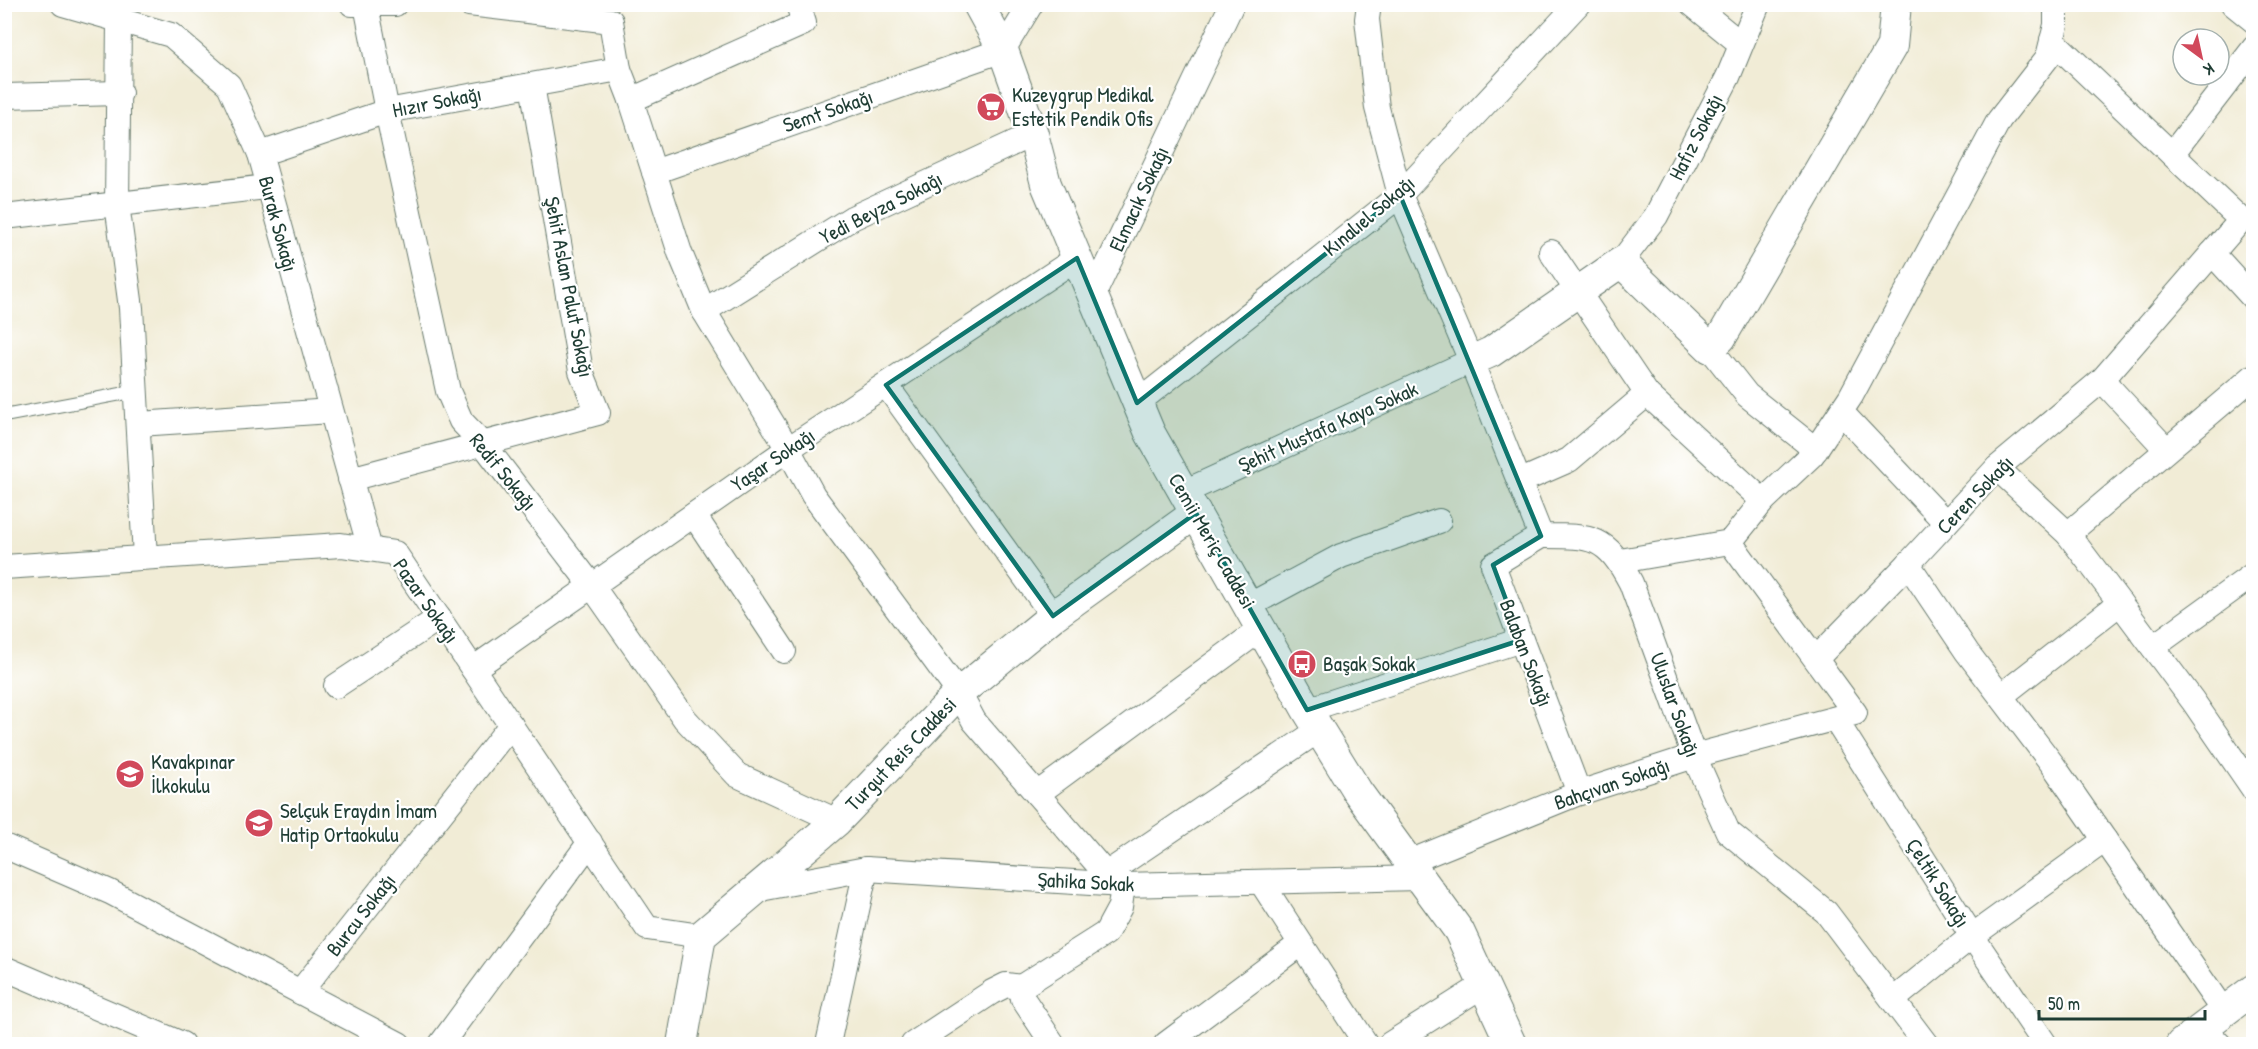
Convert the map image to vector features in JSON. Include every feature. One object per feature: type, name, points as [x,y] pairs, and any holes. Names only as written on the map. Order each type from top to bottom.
[{"type":"street","points":[[352,4],[395,4]]},
{"type":"street","points":[[469,4],[611,21],[619,69],[680,253],[704,311],[730,357],[788,449],[813,495],[959,693],[974,721],[1114,879],[1120,907],[1106,933],[1021,987],[1006,985],[992,992],[913,1044]]},
{"type":"street","points":[[631,100],[804,23],[798,4]]},
{"type":"street","name":"Cemii Meriç Caddesi","points":[[978,4],[1003,50],[1033,134],[1046,184],[1150,433],[1313,720],[1357,791],[1459,931],[1482,986],[1511,1044]]},
{"type":"street","points":[[1003,50],[1031,4]]},
{"type":"street","name":"Elmacık Sokağı","points":[[1093,296],[1232,4]]},
{"type":"street","points":[[1369,4],[1367,19],[1377,108],[1400,195],[1472,361],[1541,536]]},
{"type":"street","name":"Kınalıel Sokağı","points":[[1137,403],[1400,195],[1578,4]]},
{"type":"street","points":[[1692,4],[1741,44]]},
{"type":"street","name":"Hafız Sokağı","points":[[1621,262],[1656,216],[1728,77],[1758,4]]},
{"type":"street","points":[[1710,348],[1721,338],[1892,46],[1896,4]]},
{"type":"street","points":[[1620,561],[1730,542],[1763,501],[1816,450],[1840,412],[1999,120],[2048,57],[2056,4]]},
{"type":"street","points":[[2233,4],[2253,21]]},
{"type":"street","name":"Redif Sokağı","points":[[366,5],[448,391],[460,421],[484,445],[592,586],[685,719],[738,775],[837,821]]},
{"type":"street","name":"Burak Sokağı","points":[[76,6],[171,35],[229,85],[260,154],[267,187],[370,549]]},
{"type":"street","points":[[119,21],[117,204],[131,308],[145,557]]},
{"type":"street","name":"Ceren Sokağı","points":[[1816,659],[1997,468],[2102,380],[2212,253],[2247,222],[2052,40]]},
{"type":"street","points":[[2172,154],[2253,48]]},
{"type":"street","name":"Semt Sokağı","points":[[654,171],[1003,50]]},
{"type":"street","name":"Hızır Sokağı","points":[[260,154],[387,111],[619,69]]},
{"type":"street","name":"Şehit Aslan Palut Sokağı","points":[[350,479],[598,413],[581,371],[532,85]]},
{"type":"street","points":[[4,96],[120,93]]},
{"type":"street","name":"Yedi Beyza Sokağı","points":[[704,311],[852,218],[1033,134]]},
{"type":"street","points":[[4,217],[267,187]]},
{"type":"street","points":[[1551,252],[1647,394],[1763,501]]},
{"type":"street","points":[[2212,253],[2253,299]]},
{"type":"street","name":"Yaşar Sokağı","points":[[473,669],[788,449],[1077,258]]},
{"type":"street","points":[[1472,361],[1491,352],[1621,262],[1710,348],[1748,395],[1816,450]]},
{"type":"street","name":"Şehit Mustafa Kaya Sokak","points":[[1190,503],[1472,361]]},
{"type":"street","points":[[2068,534],[2253,376]]},
{"type":"street","points":[[2102,380],[2166,449]]},
{"type":"street","points":[[886,385],[1053,616]]},
{"type":"street","points":[[1521,481],[1569,459],[1647,394]]},
{"type":"street","points":[[139,424],[331,411]]},
{"type":"street","points":[[1840,412],[1946,523]]},
{"type":"street","points":[[1997,468],[2068,534],[2193,701],[2253,790]]},
{"type":"street","name":"Turgut Reis Caddesi","points":[[701,936],[837,821],[959,693],[1190,503]]},
{"type":"street","points":[[694,515],[784,651]]},
{"type":"street","points":[[1037,794],[1255,618],[1341,556],[1438,521]]},
{"type":"street","name":"Uluslar Sokağı","points":[[1541,536],[1582,536],[1604,544],[1620,561],[1631,583],[1694,756],[1728,832],[1826,912],[1926,1044]]},
{"type":"street","name":"Balaban Sokağı","points":[[1541,536],[1493,565],[1579,793]]},
{"type":"street","name":"Çeltik Sokağı","points":[[1730,542],[1816,659],[1845,716],[1972,936],[2045,1044]]},
{"type":"street","name":"Pazar Sokağı","points":[[4,567],[341,545],[395,553],[647,928],[701,936]]},
{"type":"street","points":[[1908,564],[1967,652],[2053,765],[2105,840],[2206,1032],[2253,989]]},
{"type":"street","points":[[2153,648],[2253,574]]},
{"type":"street","points":[[2001,696],[2120,603]]},
{"type":"street","points":[[336,686],[439,618]]},
{"type":"street","points":[[1114,879],[1313,720],[1521,640]]},
{"type":"street","name":"Bahçıvan Sokağı","points":[[1414,870],[1579,793],[1694,756],[1845,716]]},
{"type":"street","name":"Burcu Sokağı","points":[[300,992],[511,725]]},
{"type":"street","points":[[1893,1000],[1972,936],[2105,840]]},
{"type":"street","points":[[441,1044],[590,842]]},
{"type":"street","points":[[4,846],[110,891],[399,1044]]},
{"type":"street","points":[[828,1044],[866,869]]},
{"type":"street","name":"Şahika Sokak","points":[[755,890],[866,869],[1114,879],[1261,882],[1414,870]]},
{"type":"street","points":[[1261,882],[1299,944],[1366,1044]]},
{"type":"street","points":[[682,1044],[701,936]]},
{"type":"street","points":[[1166,1044],[1299,944]]},
{"type":"street","points":[[4,968],[182,1044]]},
{"type":"street","points":[[1390,1044],[1482,986]]},
{"type":"street","points":[[1021,987],[1023,999],[1053,1044]]},
{"type":"lane","points":[[4,416],[137,391]]},
{"type":"highlighted area","points":[[1400,195],[1541,536],[1493,565],[1521,640],[1307,710],[1196,513],[1053,616],[886,385],[1077,258],[1137,403]]},
{"type":"place","name":"Kuzeygrup Medikal Estetik Pendik Ofis","points":[[991,107]]},
{"type":"place","name":"Başak Sokak","points":[[1302,664]]},
{"type":"place","name":"Kavakpınar İlkokulu","points":[[130,774]]},
{"type":"place","name":"Selçuk Eraydın İmam Hatip Ortaokulu","points":[[259,823]]}]
